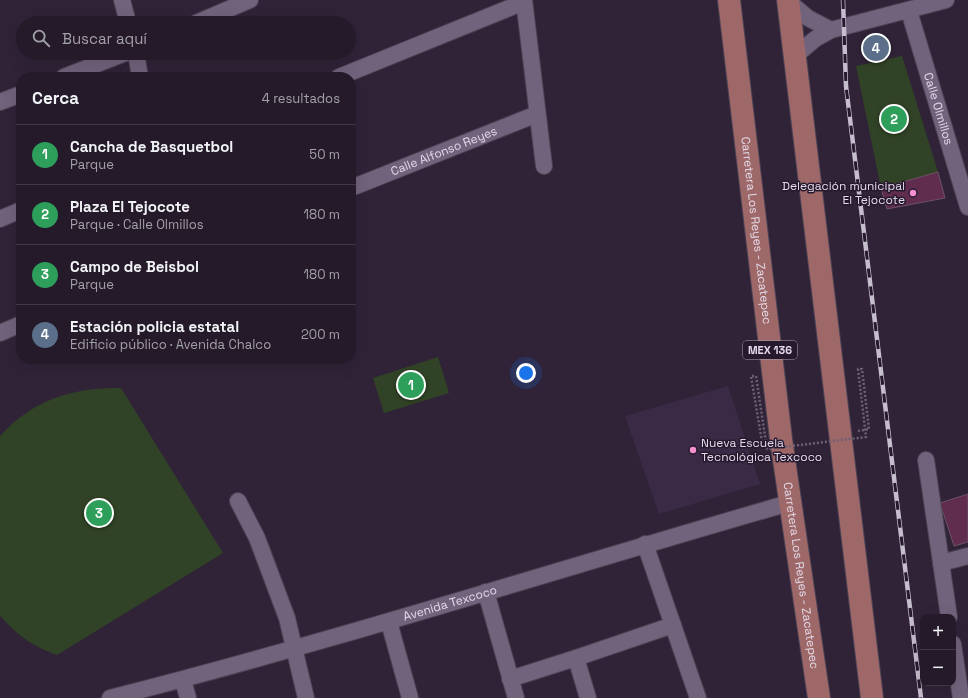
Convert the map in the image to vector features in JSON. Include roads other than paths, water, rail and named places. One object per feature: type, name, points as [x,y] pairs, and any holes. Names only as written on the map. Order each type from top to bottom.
[{"type":"main road","name":"Carretera Los Reyes - Zacatepec","points":[[729,0],[789,503],[819,698]]},
{"type":"main road","points":[[788,1],[872,698]]},
{"type":"street","points":[[122,0],[126,16]]},
{"type":"street","points":[[212,16],[250,0]]},
{"type":"street","points":[[794,57],[815,39],[831,30],[909,11],[946,0]]},
{"type":"street","points":[[351,72],[524,1],[544,166]]},
{"type":"street","points":[[788,1],[808,18],[831,30]]},
{"type":"street","name":"Calle Olmillos","points":[[909,11],[968,207]]},
{"type":"street","points":[[77,72],[107,60]]},
{"type":"street","points":[[137,60],[139,72]]},
{"type":"street","points":[[0,102],[16,96]]},
{"type":"street","name":"Calle Alfonso Reyes","points":[[356,186],[537,114]]},
{"type":"street","points":[[0,219],[16,212]]},
{"type":"street","points":[[0,333],[16,326]]},
{"type":"street","points":[[926,460],[949,614]]},
{"type":"street","points":[[238,501],[257,538],[287,618],[293,649],[306,698]]},
{"type":"street","name":"Avenida Texcoco","points":[[110,698],[183,680],[389,622],[645,544],[789,503]]},
{"type":"street","points":[[645,544],[698,698]]},
{"type":"street","points":[[941,563],[968,556]]},
{"type":"street","points":[[486,592],[516,698]]},
{"type":"street","points":[[389,622],[410,698]]},
{"type":"street","points":[[510,679],[672,625]]},
{"type":"street","points":[[954,650],[961,698]]},
{"type":"street","points":[[576,658],[588,698]]},
{"type":"street","points":[[183,680],[188,698]]},
{"type":"railway","points":[[843,0],[846,86],[921,698]]},
{"type":"place","name":"Estación policia estatal","points":[[876,48]]},
{"type":"place","name":"Plaza El Tejocote","points":[[894,119]]},
{"type":"place","name":"Delegación municipal El Tejocote","points":[[913,193]]},
{"type":"place","name":"Cancha de Basquetbol","points":[[411,385]]},
{"type":"place","name":"Nueva Escuela Tecnológica Texcoco","points":[[693,450]]},
{"type":"place","name":"Campo de Beisbol","points":[[99,513]]}]
